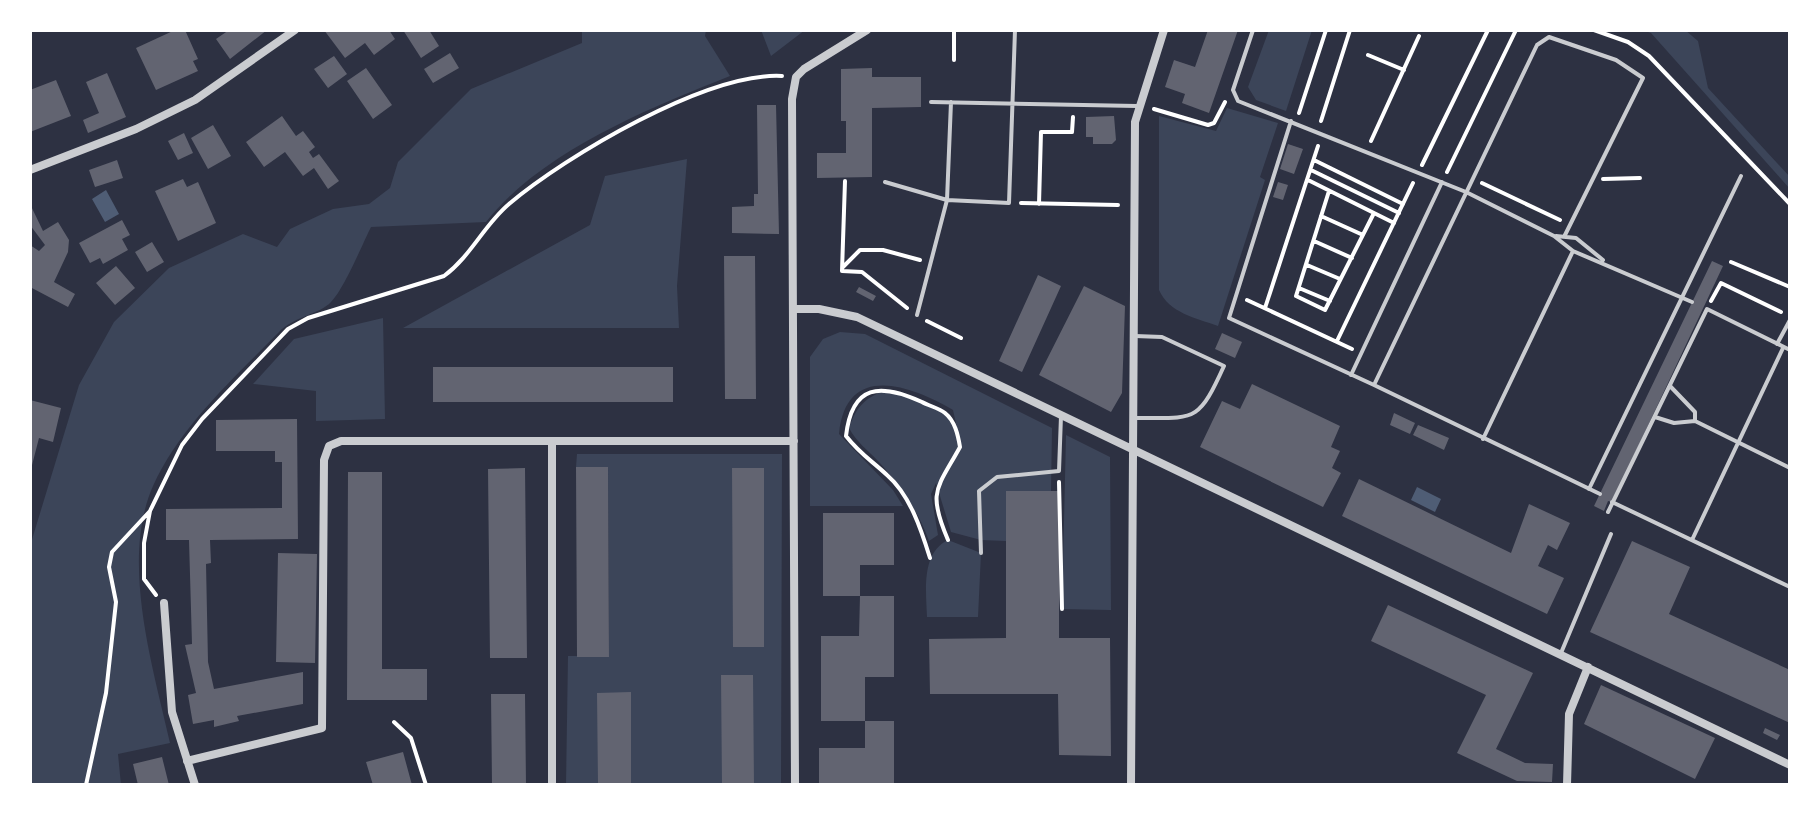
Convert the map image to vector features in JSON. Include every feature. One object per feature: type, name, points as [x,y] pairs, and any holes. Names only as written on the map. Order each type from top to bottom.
[{"type":"street","points":[[30,170],[136,129],[195,100],[295,30]]},
{"type":"street","points":[[795,785],[792,99],[796,77],[867,30]]},
{"type":"street","points":[[1131,785],[1137,106],[1164,30]]},
{"type":"street","points":[[794,309],[819,309],[857,317],[1790,765]]},
{"type":"street","points":[[187,761],[322,728],[324,460],[329,446],[341,441],[794,441]]},
{"type":"street","points":[[552,442],[552,785]]},
{"type":"street","points":[[164,603],[172,712],[195,785]]},
{"type":"street","points":[[1567,785],[1569,714],[1588,667]]},
{"type":"lane","points":[[885,182],[947,200],[1009,203],[1015,30]]},
{"type":"lane","points":[[1253,30],[1234,97],[1466,192],[1554,236],[1573,251],[1605,262],[1692,302]]},
{"type":"lane","points":[[1374,385],[1537,45],[1549,37],[1616,60],[1643,78],[1565,235]]},
{"type":"lane","points":[[931,102],[1137,106]]},
{"type":"lane","points":[[917,315],[947,200],[951,102]]},
{"type":"lane","points":[[1293,122],[1229,318],[1600,494]]},
{"type":"lane","points":[[1589,489],[1741,176]]},
{"type":"lane","points":[[1351,375],[1442,182]]},
{"type":"lane","points":[[1554,236],[1565,235],[1588,247],[1605,262]]},
{"type":"lane","points":[[1483,439],[1573,251]]},
{"type":"lane","points":[[1608,512],[1707,309],[1790,350]]},
{"type":"lane","points":[[1777,344],[1790,318]]},
{"type":"lane","points":[[1135,336],[1162,337],[1224,366],[1206,406],[1199,412],[1180,418],[1135,418]]},
{"type":"lane","points":[[1692,540],[1784,347]]},
{"type":"lane","points":[[1670,386],[1695,412],[1695,421]]},
{"type":"lane","points":[[981,553],[979,491],[997,477],[1059,471],[1061,414]]},
{"type":"lane","points":[[1655,417],[1674,423],[1695,421],[1790,468]]},
{"type":"lane","points":[[1613,503],[1790,587]]},
{"type":"lane","points":[[1561,654],[1611,534]]},
{"type":"path","points":[[954,30],[954,60]]},
{"type":"path","points":[[1293,122],[1326,30]]},
{"type":"path","points":[[1265,308],[1308,180],[1350,30]]},
{"type":"path","points":[[1337,341],[1488,30]]},
{"type":"path","points":[[1442,182],[1516,30]]},
{"type":"path","points":[[1594,30],[1628,42],[1649,56],[1790,204]]},
{"type":"path","points":[[1367,151],[1419,36]]},
{"type":"path","points":[[1368,55],[1404,70]]},
{"type":"path","points":[[164,603],[144,579],[144,543],[150,511],[182,445],[288,329],[308,318],[444,276],[461,264],[506,206],[534,184],[657,111],[751,79],[796,77]]},
{"type":"path","points":[[1137,106],[1208,125],[1214,123],[1223,103],[1234,97]]},
{"type":"path","points":[[1039,204],[1041,132],[1072,132],[1073,104]]},
{"type":"path","points":[[1314,160],[1403,204]]},
{"type":"path","points":[[1311,170],[1399,213]]},
{"type":"path","points":[[1594,177],[1611,180],[1640,178]]},
{"type":"path","points":[[1472,179],[1570,225]]},
{"type":"path","points":[[1308,180],[1394,223]]},
{"type":"path","points":[[1331,180],[1296,296],[1325,310],[1382,205]]},
{"type":"path","points":[[845,181],[842,271],[862,272],[917,315],[961,338]]},
{"type":"path","points":[[1009,203],[1118,205]]},
{"type":"path","points":[[1321,216],[1363,235]]},
{"type":"path","points":[[1314,241],[1352,258]]},
{"type":"path","points":[[843,267],[860,250],[883,250],[930,263]]},
{"type":"path","points":[[1731,262],[1790,287]]},
{"type":"path","points":[[1307,265],[1340,279]]},
{"type":"path","points":[[1707,309],[1721,283],[1790,318]]},
{"type":"path","points":[[1299,287],[1330,301]]},
{"type":"path","points":[[1236,295],[1361,354]]},
{"type":"path","points":[[930,558],[910,505],[889,475],[862,457],[846,436],[850,410],[865,393],[889,389],[945,412],[953,422],[960,447],[937,482],[938,516],[948,540]]},
{"type":"path","points":[[1059,471],[1062,609]]},
{"type":"path","points":[[86,785],[106,693],[116,602],[109,567],[112,552],[150,511]]},
{"type":"path","points":[[394,722],[411,738],[426,785]]},
{"type":"shaded area","points":[[582,30],[706,30],[705,36],[730,76],[665,102],[566,153],[509,197],[486,222],[371,227],[331,302],[285,327],[226,385],[178,443],[153,486],[139,547],[139,580],[148,648],[170,743],[118,754],[121,785],[32,785],[30,546],[79,385],[114,322],[169,268],[243,234],[277,247],[290,229],[333,209],[369,204],[390,188],[398,162],[471,89],[582,43]]},
{"type":"shaded area","points":[[761,30],[805,30],[771,56]]},
{"type":"shaded area","points":[[1269,30],[1312,30],[1286,111],[1256,100],[1248,87]]},
{"type":"shaded area","points":[[1642,30],[1685,30],[1698,41],[1708,88],[1790,177],[1790,189],[1651,33]]},
{"type":"shaded area","points":[[1227,108],[1278,123],[1260,177],[1265,180],[1218,326],[1176,309],[1159,290],[1159,116],[1216,131]]},
{"type":"shaded area","points":[[687,159],[677,286],[679,328],[403,328],[590,225],[605,176]]},
{"type":"shaded area","points":[[106,190],[119,214],[105,222],[92,199]]},
{"type":"shaded area","points":[[383,318],[385,419],[316,421],[316,391],[253,384],[294,339]]},
{"type":"shaded area","points":[[840,332],[865,334],[1052,428],[1051,491],[1006,491],[1006,541],[981,540],[951,532],[936,483],[931,494],[938,535],[929,541],[914,508],[901,489],[852,433],[849,428],[859,408],[874,395],[889,389],[945,412],[957,428],[953,410],[900,388],[867,388],[854,396],[844,411],[839,434],[893,490],[903,506],[810,506],[810,357],[823,339]]},
{"type":"shaded area","points":[[1066,435],[1110,457],[1111,610],[1062,609]]},
{"type":"shaded area","points":[[577,454],[782,454],[781,785],[566,785],[568,656],[609,656],[608,467],[576,467]]},
{"type":"shaded area","points":[[1417,487],[1441,499],[1435,512],[1411,500]]},
{"type":"shaded area","points":[[948,540],[981,553],[978,617],[927,617],[929,563],[939,546]]},
{"type":"building","points":[[175,30],[185,30],[198,59],[193,61],[198,71],[156,90],[136,48]]},
{"type":"building","points":[[229,30],[267,30],[230,59],[216,39]]},
{"type":"building","points":[[324,30],[389,30],[395,39],[374,55],[365,43],[345,58]]},
{"type":"building","points":[[403,30],[429,30],[439,46],[421,58]]},
{"type":"building","points":[[1208,30],[1238,30],[1209,113],[1182,103],[1185,94],[1165,87],[1174,60],[1195,67]]},
{"type":"building","points":[[450,53],[459,68],[433,83],[424,69]]},
{"type":"building","points":[[334,56],[347,74],[328,88],[314,69]]},
{"type":"building","points":[[366,68],[392,105],[373,119],[347,81]]},
{"type":"building","points":[[872,68],[872,77],[921,77],[921,107],[872,108],[872,177],[817,178],[817,153],[846,153],[846,121],[841,121],[841,69]]},
{"type":"building","points":[[107,73],[126,117],[88,133],[83,120],[99,113],[86,82]]},
{"type":"building","points":[[56,80],[71,116],[30,132],[30,90]]},
{"type":"building","points":[[757,105],[776,105],[779,234],[732,233],[732,207],[754,206],[754,194],[758,194]]},
{"type":"building","points":[[282,116],[296,136],[303,131],[315,147],[309,152],[313,158],[319,154],[339,181],[328,189],[314,168],[303,176],[285,152],[264,167],[246,142]]},
{"type":"building","points":[[1114,116],[1116,140],[1112,144],[1093,144],[1093,137],[1086,137],[1086,117]]},
{"type":"building","points":[[213,125],[231,156],[208,169],[191,138]]},
{"type":"building","points":[[184,133],[193,153],[178,160],[168,141]]},
{"type":"building","points":[[1288,144],[1303,149],[1294,174],[1280,169]]},
{"type":"building","points":[[117,160],[123,178],[95,187],[89,170]]},
{"type":"building","points":[[183,179],[187,187],[198,182],[216,223],[178,241],[155,191]]},
{"type":"building","points":[[1278,182],[1288,185],[1283,200],[1273,197]]},
{"type":"building","points":[[30,204],[43,231],[58,222],[69,240],[68,252],[54,282],[75,294],[68,307],[30,287],[30,245],[39,251],[45,245],[30,225]]},
{"type":"building","points":[[122,220],[130,235],[122,239],[128,250],[103,264],[100,258],[90,263],[79,243]]},
{"type":"building","points":[[152,242],[164,262],[147,272],[135,252]]},
{"type":"building","points":[[724,256],[755,256],[756,399],[725,399]]},
{"type":"building","points":[[1712,261],[1723,266],[1612,502],[1608,501],[1604,511],[1594,506]]},
{"type":"building","points":[[116,266],[135,288],[115,305],[96,283]]},
{"type":"building","points":[[1038,275],[1061,286],[1022,372],[999,361]]},
{"type":"building","points":[[1084,286],[1125,306],[1122,393],[1111,412],[1039,375]]},
{"type":"building","points":[[859,287],[876,296],[873,301],[856,292]]},
{"type":"building","points":[[1222,333],[1242,342],[1235,358],[1215,349]]},
{"type":"building","points":[[433,367],[673,367],[673,402],[433,402]]},
{"type":"building","points":[[1252,384],[1340,426],[1331,447],[1340,451],[1332,468],[1341,473],[1323,507],[1200,447],[1222,401],[1240,409]]},
{"type":"building","points":[[30,400],[61,408],[53,442],[39,438],[31,469]]},
{"type":"building","points":[[1394,413],[1415,423],[1410,434],[1390,425]]},
{"type":"building","points":[[297,419],[298,539],[210,540],[211,563],[206,564],[208,662],[214,689],[303,672],[303,704],[237,716],[239,721],[214,727],[214,720],[193,724],[188,695],[196,693],[185,645],[192,644],[189,540],[166,540],[166,509],[282,508],[282,462],[275,462],[275,451],[216,451],[216,420]]},
{"type":"building","points":[[1418,425],[1449,438],[1444,450],[1413,435]]},
{"type":"building","points":[[576,467],[608,467],[609,657],[577,657]]},
{"type":"building","points":[[525,468],[527,658],[490,658],[488,469]]},
{"type":"building","points":[[732,468],[764,468],[764,647],[733,647]]},
{"type":"building","points":[[348,472],[382,472],[382,669],[427,669],[427,700],[347,700]]},
{"type":"building","points":[[1359,479],[1511,553],[1529,504],[1570,523],[1557,550],[1548,545],[1538,566],[1564,578],[1547,614],[1342,516]]},
{"type":"building","points":[[1006,491],[1059,491],[1059,638],[1110,638],[1111,756],[1059,755],[1058,694],[930,694],[929,639],[1006,638]]},
{"type":"building","points":[[823,513],[894,513],[894,565],[860,565],[860,596],[823,596]]},
{"type":"building","points":[[1632,541],[1690,567],[1669,614],[1790,670],[1790,723],[1590,632]]},
{"type":"building","points":[[278,553],[317,554],[315,663],[276,662]]},
{"type":"building","points":[[860,596],[894,596],[894,677],[865,677],[865,721],[821,721],[821,636],[859,636]]},
{"type":"building","points":[[1388,605],[1533,673],[1496,749],[1525,763],[1553,764],[1552,782],[1517,781],[1457,753],[1486,695],[1371,641]]},
{"type":"building","points":[[721,675],[753,675],[754,785],[722,785]]},
{"type":"building","points":[[1601,685],[1715,738],[1695,779],[1584,724]]},
{"type":"building","points":[[631,692],[631,785],[598,785],[597,693]]},
{"type":"building","points":[[491,694],[525,694],[526,785],[492,785]]},
{"type":"building","points":[[865,721],[894,721],[894,785],[819,785],[819,748],[865,748]]},
{"type":"building","points":[[1765,728],[1780,735],[1777,740],[1763,733]]},
{"type":"building","points":[[403,752],[412,785],[373,785],[366,762]]},
{"type":"building","points":[[162,757],[169,785],[138,785],[133,764]]}]
